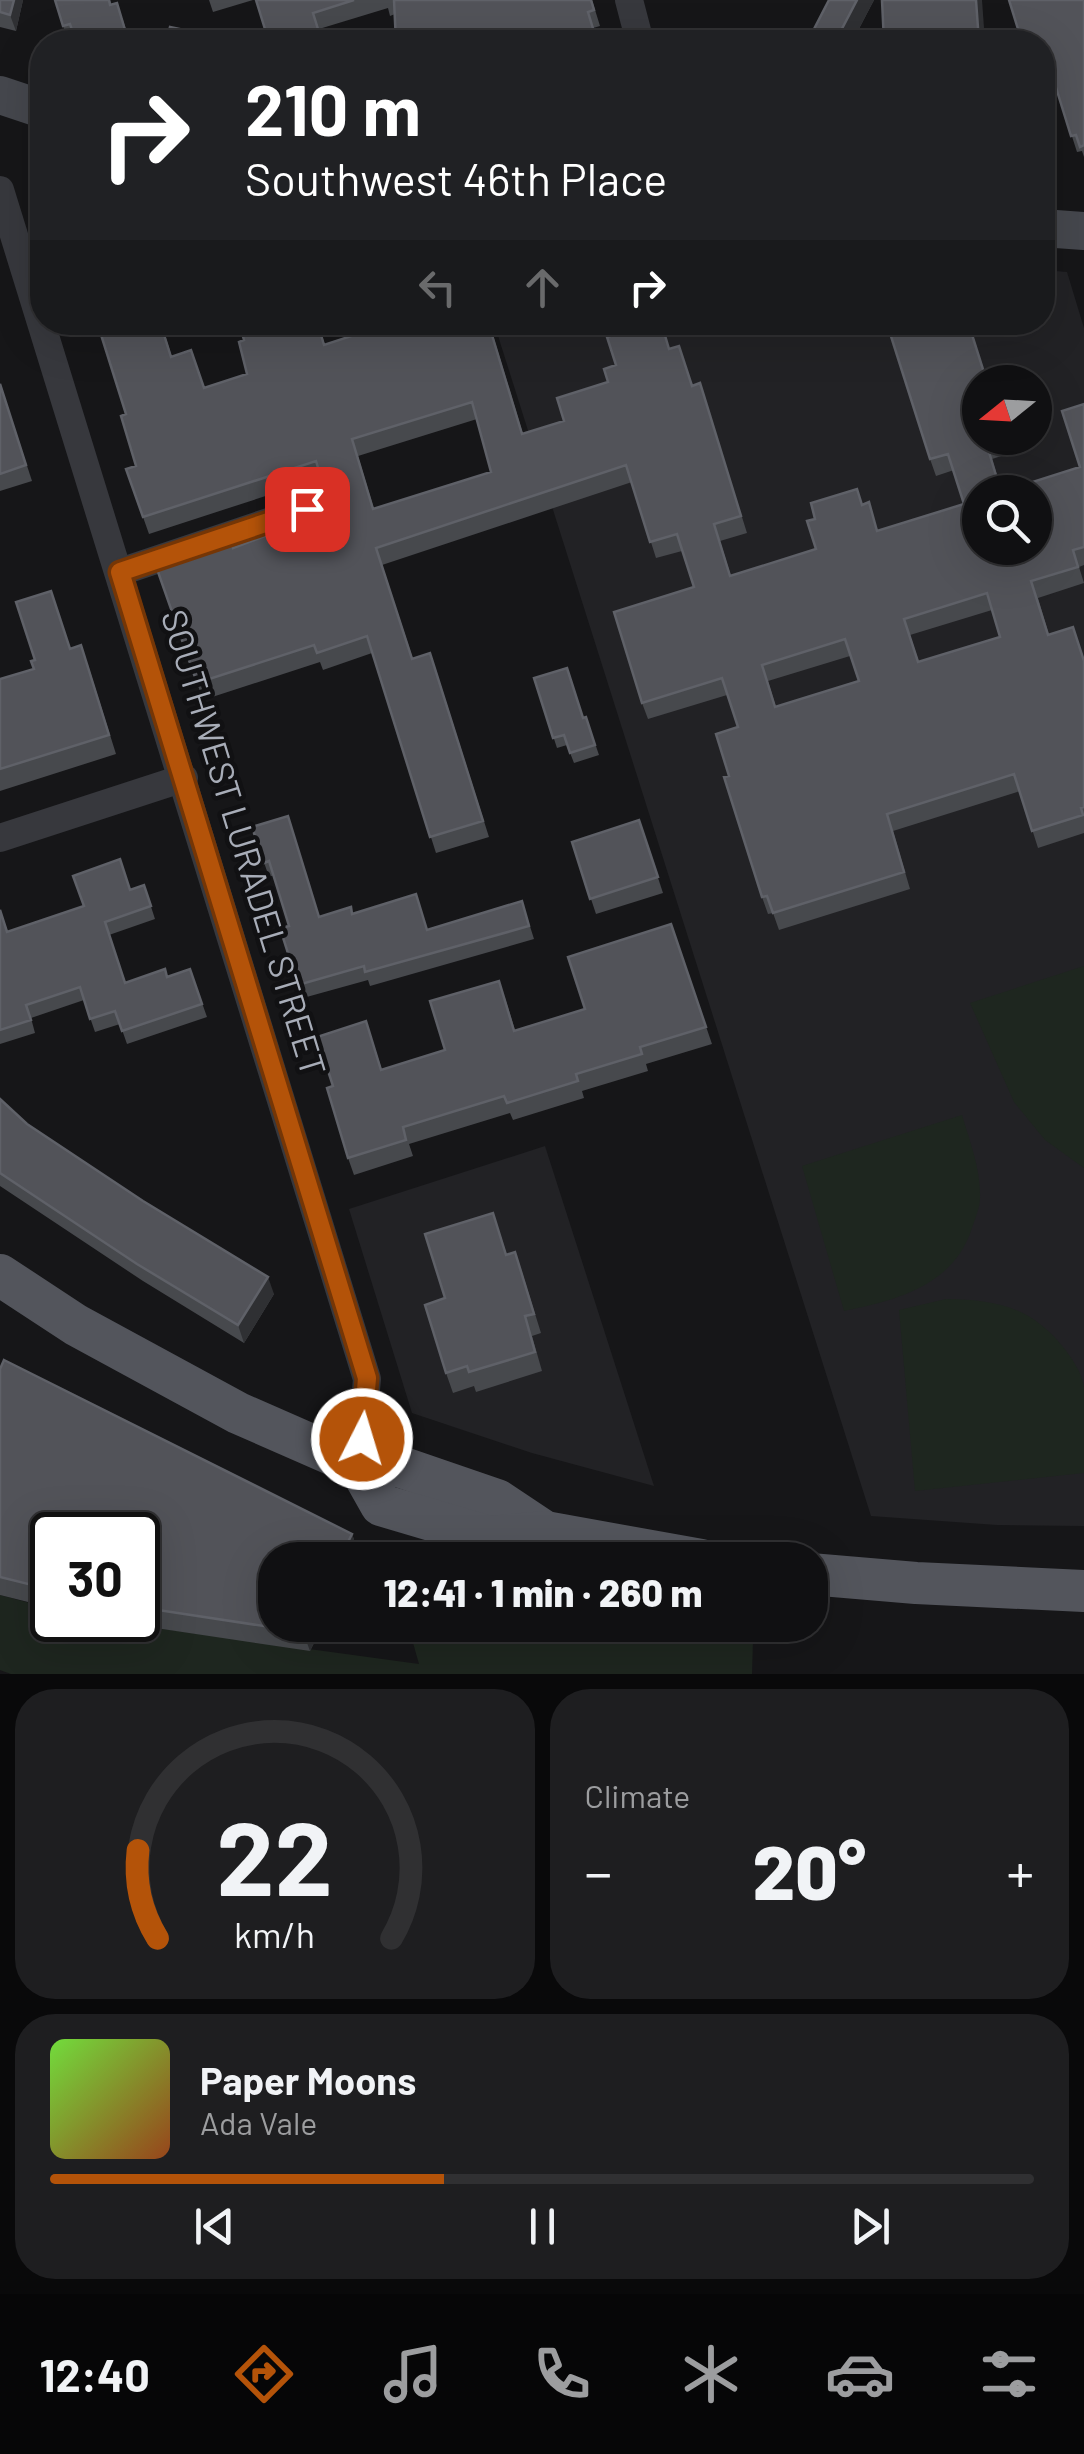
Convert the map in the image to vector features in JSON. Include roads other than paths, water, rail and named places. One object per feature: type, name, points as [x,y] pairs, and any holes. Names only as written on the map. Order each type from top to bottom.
[{"type":"main road","points":[[0,95],[30,105]]},
{"type":"main road","points":[[1055,229],[1084,231]]},
{"type":"main road","points":[[0,1276],[168,1377],[295,1440],[359,1466],[381,1505],[490,1537],[545,1532],[601,1542]]},
{"type":"main road","points":[[828,1576],[916,1584],[1084,1591]]},
{"type":"street","points":[[628,0],[637,30]]},
{"type":"street","name":"SOUTHWEST LURADEL STREET","points":[[0,190],[30,286]]},
{"type":"street","name":"SOUTHWEST LURADEL STREET","points":[[46,335],[367,1378],[359,1466]]},
{"type":"street","points":[[120,572],[307,509]]},
{"type":"street","points":[[0,838],[184,778]]}]
